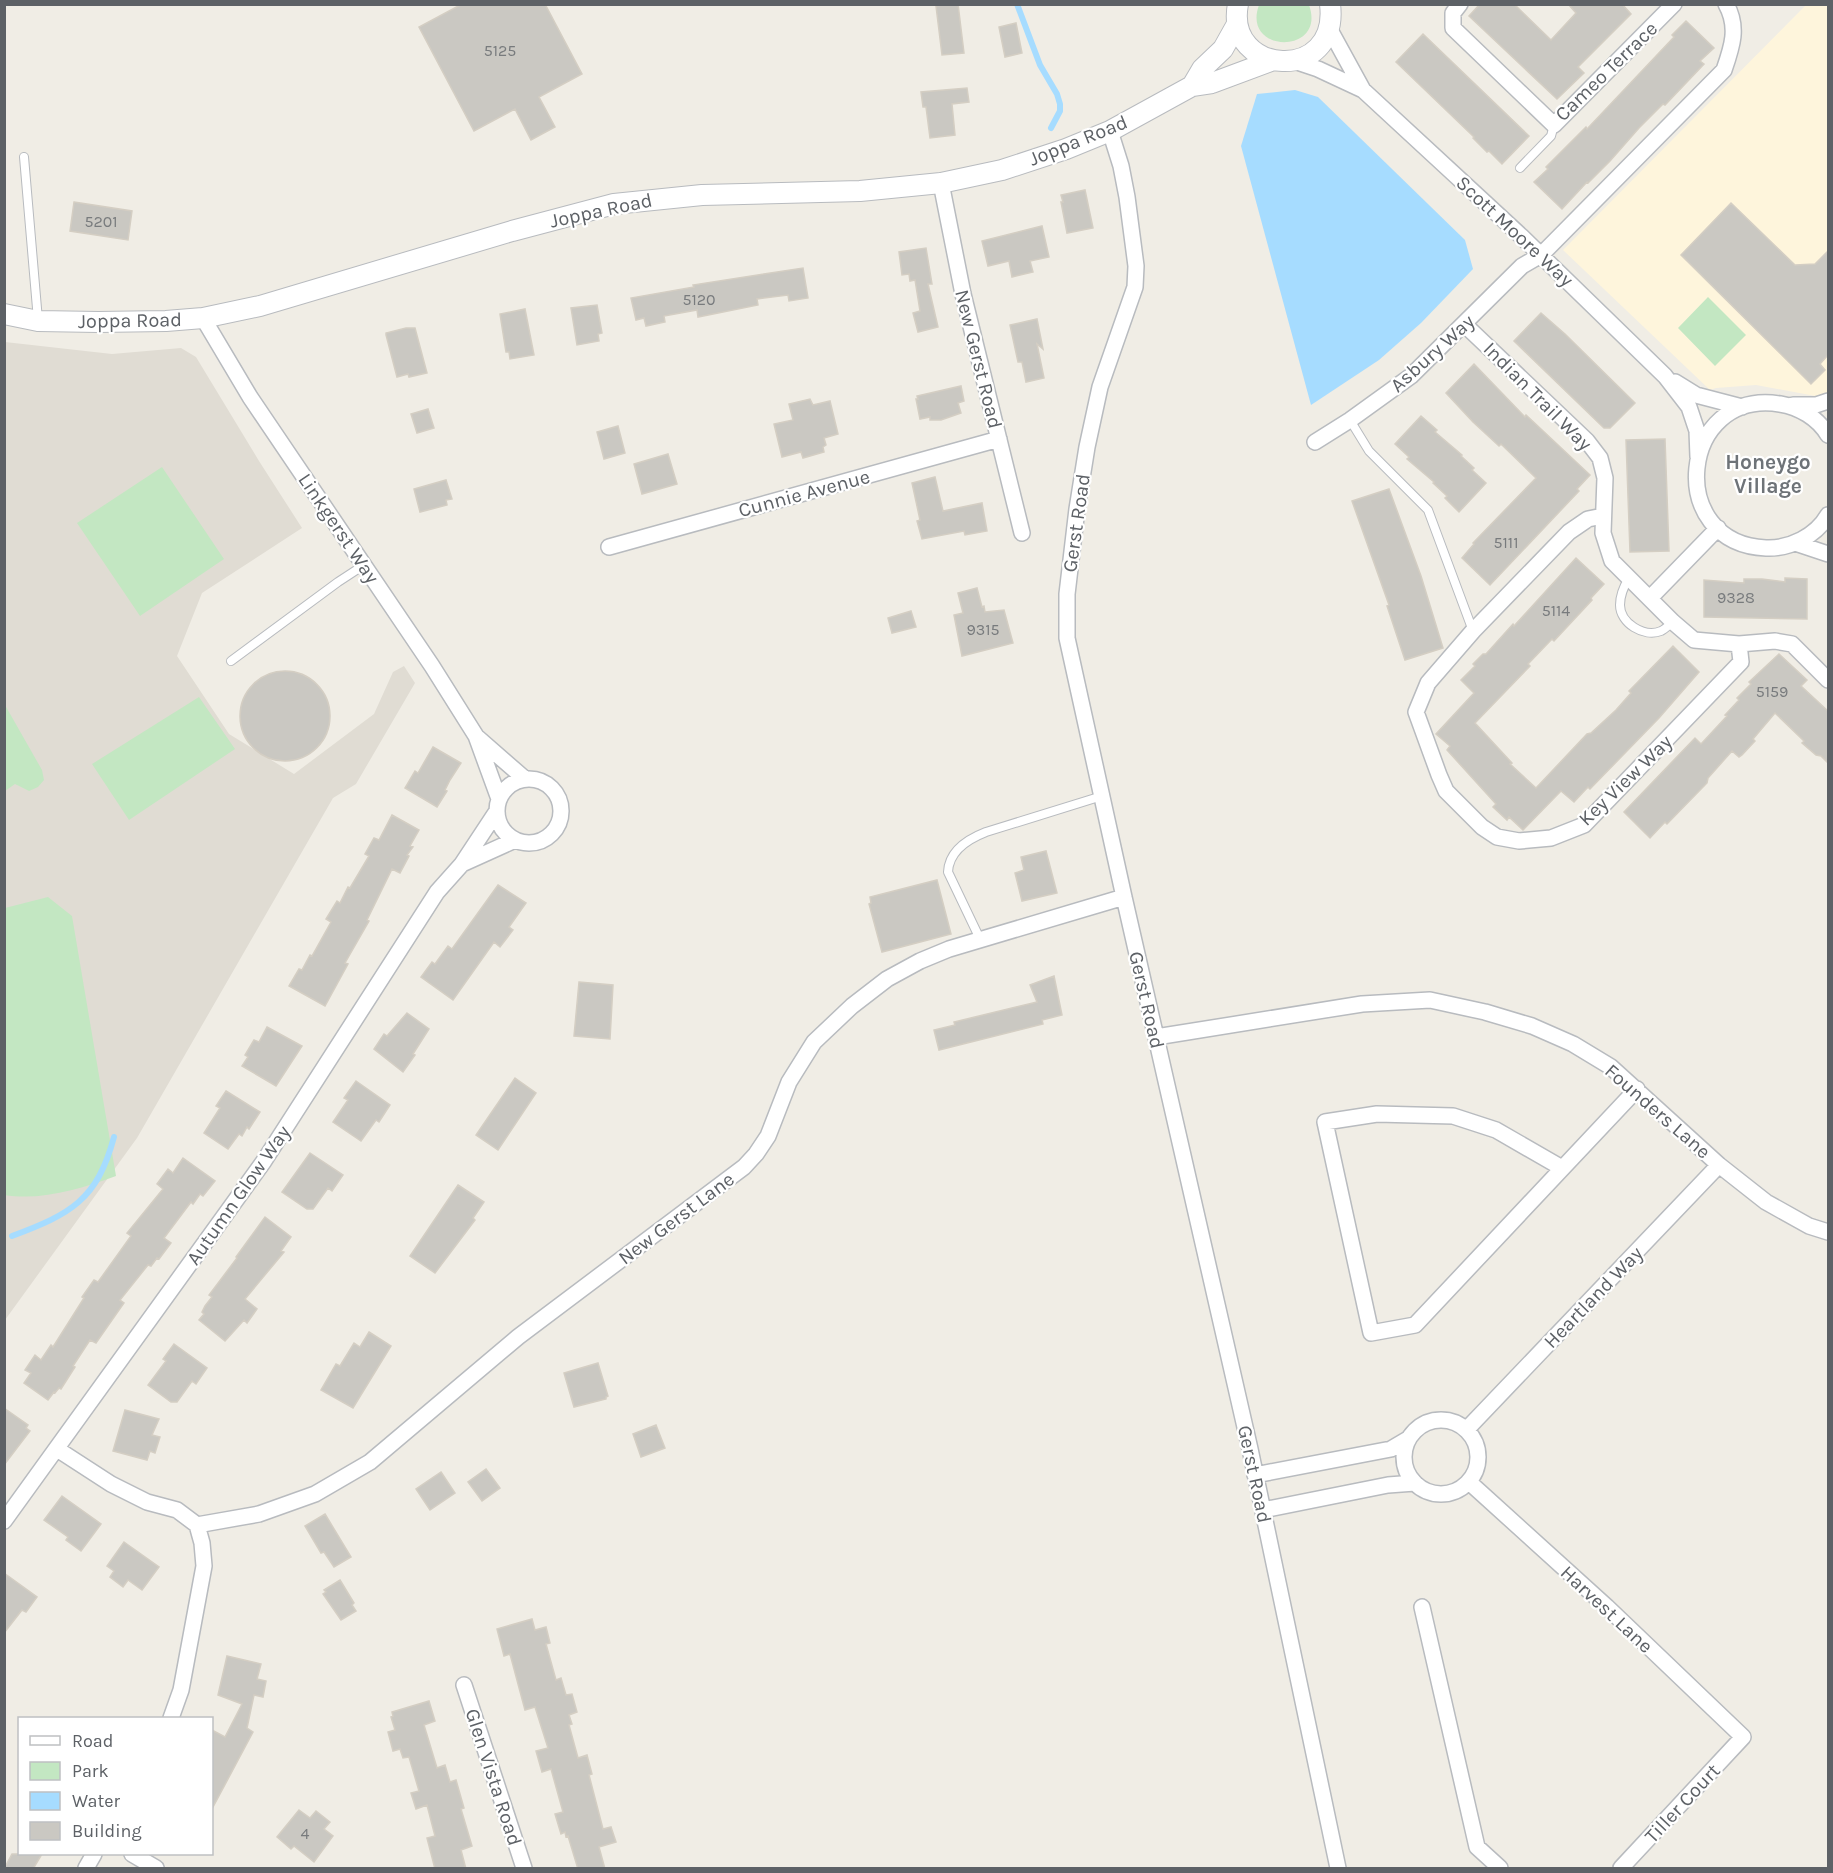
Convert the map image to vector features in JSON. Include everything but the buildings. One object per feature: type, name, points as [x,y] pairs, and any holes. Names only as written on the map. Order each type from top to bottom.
[{"type":"street","name":"Joppa Road","points":[[1192,86],[1202,69],[1223,49],[1237,24],[1238,4]]},
{"type":"street","points":[[1294,61],[1306,57],[1324,40],[1329,28],[1330,4]]},
{"type":"street","name":"Cameo Terrace","points":[[1460,4],[1453,13],[1453,28],[1554,125],[1674,4]]},
{"type":"street","points":[[1541,255],[1725,70],[1734,41],[1730,12],[1726,4]]},
{"type":"street","points":[[1237,24],[1249,47],[1271,61]]},
{"type":"street","name":"Scott Moore Way","points":[[1329,28],[1363,90]]},
{"type":"street","name":"Joppa Road","points":[[4,314],[38,321],[132,322],[203,318],[260,306],[542,222],[614,204],[702,195],[860,190],[941,183],[1002,170],[1066,149],[1110,131],[1192,86],[1212,83],[1271,61],[1294,61]]},
{"type":"street","name":"Scott Moore Way","points":[[1294,61],[1318,69],[1363,90],[1541,255],[1665,376],[1689,407],[1697,431],[1698,457],[1695,474],[1699,496],[1708,517],[1718,528]]},
{"type":"street","name":"Gerst Road","points":[[1110,131],[1121,166],[1127,197],[1136,266],[1135,287],[1100,387],[1077,509],[1067,594],[1067,638],[1256,1475],[1338,1869]]},
{"type":"street","name":"New Gerst Road","points":[[941,183],[963,294],[1022,533]]},
{"type":"street","name":"Asbury Way","points":[[1315,442],[1412,376],[1522,266],[1541,255]]},
{"type":"street","name":"Linkgerst Way","points":[[203,318],[250,397],[432,666],[476,736],[498,805]]},
{"type":"street","name":"Indian Trail Way","points":[[1465,325],[1568,422],[1600,458],[1605,478],[1603,533],[1612,561],[1672,622],[1694,640],[1738,644],[1775,641],[1792,644],[1828,680]]},
{"type":"street","name":"Scott Moore Way","points":[[1665,376],[1696,395],[1742,407]]},
{"type":"street","points":[[1698,457],[1704,441],[1714,427],[1742,407],[1770,402],[1788,405],[1816,405],[1828,401]]},
{"type":"street","points":[[1788,405],[1808,414],[1824,428],[1828,435]]},
{"type":"street","name":"Cunnie Avenue","points":[[609,547],[999,439]]},
{"type":"street","points":[[1650,598],[1718,528],[1729,537],[1755,547],[1768,548],[1795,543],[1812,533],[1828,515]]},
{"type":"street","name":"Key View Way","points":[[1603,516],[1588,519],[1569,532],[1473,631],[1428,683],[1416,712],[1446,791],[1482,826],[1497,837],[1519,841],[1551,838],[1584,825],[1741,662],[1738,644]]},
{"type":"street","points":[[1795,543],[1828,554]]},
{"type":"street","name":"Linkgerst Way","points":[[476,736],[525,779]]},
{"type":"street","points":[[525,779],[535,779],[552,789],[561,806],[558,825],[544,839],[535,843],[515,840],[502,828],[498,805],[510,786],[525,779]]},
{"type":"street","name":"Autumn Glow Way","points":[[4,1521],[259,1168],[437,892],[462,864],[498,805]]},
{"type":"street","name":"Autumn Glow Way","points":[[462,864],[515,840]]},
{"type":"street","name":"New Gerst Lane","points":[[196,1525],[259,1514],[315,1494],[370,1462],[518,1337],[744,1167],[768,1136],[789,1082],[814,1042],[852,1006],[887,979],[920,961],[980,939],[1124,897]]},
{"type":"street","name":"Founders Lane","points":[[1156,1037],[1362,1004],[1430,1000],[1485,1012],[1532,1026],[1583,1050],[1611,1067],[1719,1165],[1766,1202],[1809,1226],[1828,1232]]},
{"type":"street","points":[[1562,1168],[1496,1130],[1453,1116],[1377,1114],[1324,1122],[1371,1333],[1414,1326],[1637,1089]]},
{"type":"street","name":"Heartland Way","points":[[1467,1429],[1719,1165]]},
{"type":"street","points":[[1438,1419],[1451,1420],[1467,1429],[1478,1446],[1479,1459],[1476,1471],[1469,1482],[1459,1490],[1442,1494],[1425,1490],[1415,1483],[1408,1474],[1404,1462],[1404,1450],[1415,1429],[1438,1419]]},
{"type":"street","points":[[1256,1475],[1391,1449],[1408,1439]]},
{"type":"street","points":[[57,1449],[111,1484],[147,1502],[177,1510],[196,1525],[202,1543],[204,1566],[181,1690],[172,1717]]},
{"type":"street","name":"Harvest Lane","points":[[1469,1482],[1607,1607],[1743,1737]]},
{"type":"street","points":[[1263,1510],[1388,1485],[1415,1483]]},
{"type":"street","points":[[1422,1607],[1477,1847],[1500,1869]]},
{"type":"street","name":"Glen Vista Road","points":[[464,1685],[524,1869]]},
{"type":"street","name":"Tiller Court","points":[[1621,1869],[1743,1737]]},
{"type":"street","points":[[86,1869],[93,1855]]},
{"type":"street","points":[[134,1855],[156,1869]]},
{"type":"lane","points":[[1520,168],[1551,136],[1554,125]]},
{"type":"lane","points":[[24,157],[38,321]]},
{"type":"lane","points":[[1350,420],[1369,451],[1428,510],[1473,631]]},
{"type":"lane","points":[[231,661],[364,565]]},
{"type":"lane","points":[[1629,578],[1621,596],[1620,606],[1623,616],[1631,626],[1652,633],[1662,630],[1672,622]]},
{"type":"lane","points":[[980,939],[948,872],[953,855],[972,838],[986,832],[1102,796]]},
{"type":"shaded area","points":[[1806,5],[1828,5],[1828,400],[1756,385],[1710,390],[1563,250]]},
{"type":"shaded area","points":[[5,342],[112,354],[181,348],[196,357],[302,528],[202,593],[177,656],[229,734],[294,774],[374,714],[393,672],[404,666],[415,683],[356,784],[333,798],[137,1138],[5,1320]]},
{"type":"green space","points":[[1259,5],[1309,5],[1311,21],[1306,33],[1296,40],[1284,42],[1272,40],[1262,33],[1257,21]]},
{"type":"green space","points":[[1708,297],[1746,335],[1715,366],[1678,328]]},
{"type":"green space","points":[[162,467],[224,559],[140,616],[77,523]]},
{"type":"green space","points":[[199,697],[235,749],[129,820],[92,764]]},
{"type":"green space","points":[[5,705],[42,770],[44,780],[38,787],[29,791],[15,784],[5,791]]},
{"type":"green space","points":[[48,897],[72,916],[116,1176],[47,1195],[4,1195],[5,908]]},
{"type":"water","points":[[1295,90],[1318,97],[1465,240],[1473,269],[1421,323],[1379,360],[1311,405],[1241,146],[1257,94]]},
{"type":"waterway","points":[[1017,4],[1040,65],[1057,94],[1060,104],[1060,111],[1051,128]]},
{"type":"waterway","points":[[12,1236],[66,1212],[79,1202],[99,1176],[114,1137]]},
{"type":"district","name":"Honeygo Village","points":[[1768,474]]}]
